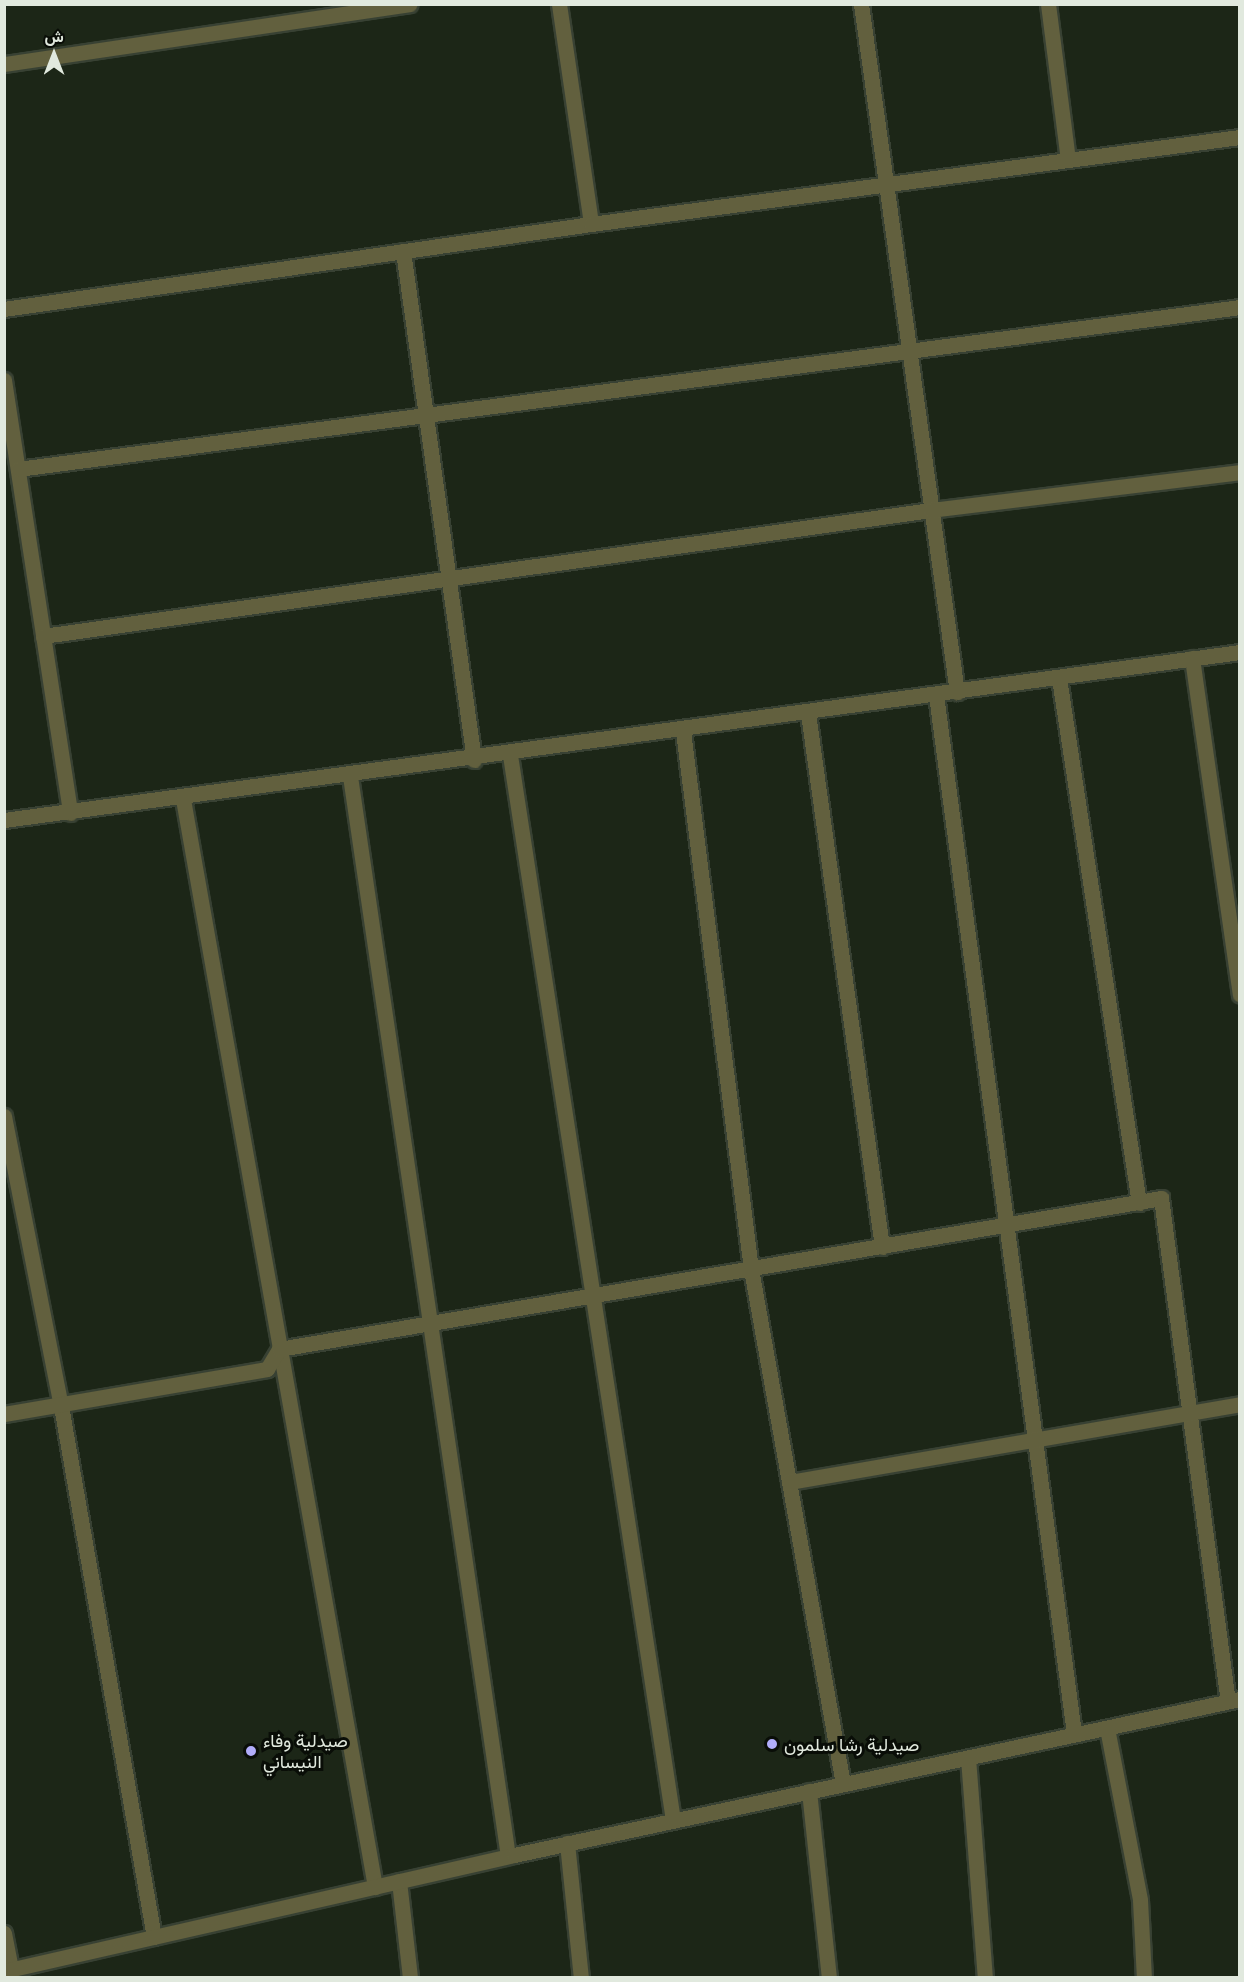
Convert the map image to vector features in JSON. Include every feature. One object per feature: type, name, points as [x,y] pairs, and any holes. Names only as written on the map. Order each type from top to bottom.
[{"type":"street","points":[[4,64],[410,4]]},
{"type":"street","points":[[559,4],[591,224]]},
{"type":"street","points":[[861,4],[957,692]]},
{"type":"street","points":[[1047,4],[1068,160]]},
{"type":"street","points":[[4,309],[591,224],[1239,137]]},
{"type":"street","points":[[403,251],[474,760]]},
{"type":"street","points":[[18,469],[1239,307]]},
{"type":"street","points":[[4,380],[70,813]]},
{"type":"street","points":[[43,636],[931,510],[1239,472]]},
{"type":"street","points":[[4,820],[183,799],[474,760],[1239,652]]},
{"type":"street","points":[[1192,658],[1239,994]]},
{"type":"street","points":[[1059,678],[1139,1203]]},
{"type":"street","points":[[936,694],[1074,1734]]},
{"type":"street","points":[[808,713],[882,1246]]},
{"type":"street","points":[[683,730],[751,1269],[843,1784]]},
{"type":"street","points":[[510,755],[673,1820]]},
{"type":"street","points":[[350,776],[507,1856]]},
{"type":"street","points":[[183,799],[375,1887]]},
{"type":"street","points":[[4,1116],[61,1406],[154,1937]]},
{"type":"street","points":[[4,1414],[267,1369],[279,1349],[1161,1198],[1190,1413],[1234,1700],[507,1856],[8,1970],[4,1933]]},
{"type":"street","points":[[789,1482],[1239,1404]]},
{"type":"street","points":[[1107,1728],[1140,1900],[1144,1977]]},
{"type":"street","points":[[968,1758],[985,1977]]},
{"type":"street","points":[[809,1791],[829,1977]]},
{"type":"street","points":[[567,1843],[581,1977]]},
{"type":"street","points":[[399,1881],[410,1977]]},
{"type":"place","name":"صيدلية رشا سلمون","points":[[772,1744]]},
{"type":"place","name":"صيدلية وفاء النيساني","points":[[251,1751]]}]
